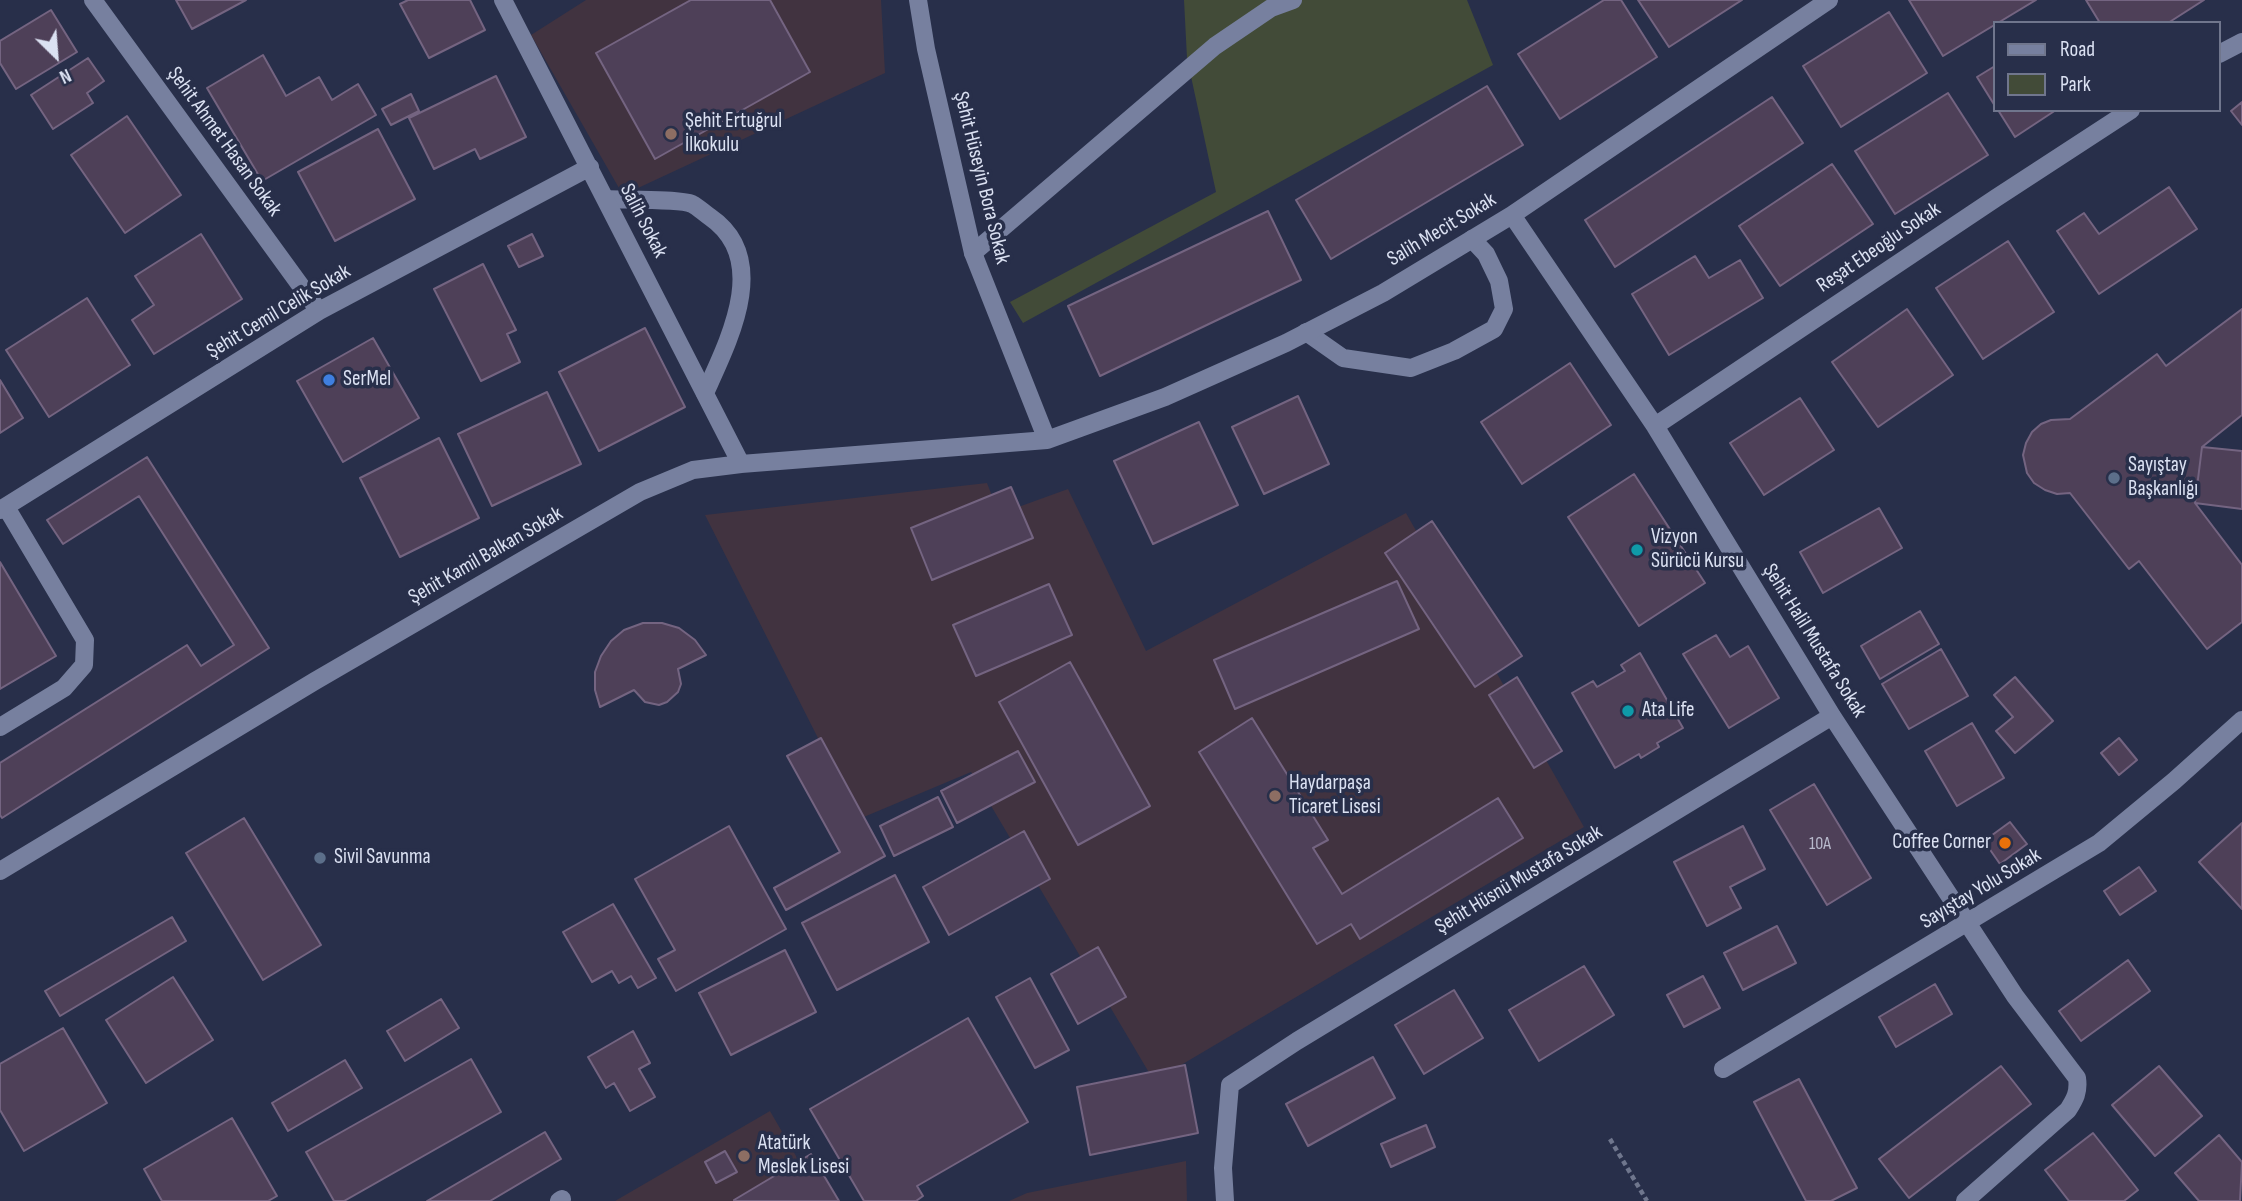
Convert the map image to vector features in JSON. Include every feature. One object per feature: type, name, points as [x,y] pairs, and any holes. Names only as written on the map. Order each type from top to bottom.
[{"type":"street","name":"Şehit Ahmet Hasan Sokak","points":[[93,0],[319,311]]},
{"type":"street","name":"Salih Sokak","points":[[503,0],[741,464]]},
{"type":"street","name":"Şehit Hüseyin Bora Sokak","points":[[918,0],[926,50],[973,253],[1047,440]]},
{"type":"street","points":[[973,253],[1215,46],[1271,8],[1293,0]]},
{"type":"street","name":"Salih Mecit Sokak","points":[[1047,440],[1165,397],[1383,293],[1512,215],[1829,0]]},
{"type":"street","points":[[2221,53],[2242,41]]},
{"type":"street","name":"Reşat Ebeoğlu Sokak","points":[[1655,426],[2128,112]]},
{"type":"street","name":"Şehit Cemil Celik Sokak","points":[[3,509],[319,311],[590,167]]},
{"type":"street","points":[[606,199],[691,203],[725,227],[738,251],[742,293],[729,340],[705,393]]},
{"type":"street","name":"Şehit Halil Mustafa Sokak","points":[[1512,215],[1655,426],[1832,716],[1968,924],[2026,1012],[2077,1078],[2079,1089],[2067,1110],[1965,1201]]},
{"type":"street","points":[[1306,332],[1343,358],[1411,368],[1464,346],[1494,329],[1504,309],[1499,281],[1486,254],[1472,239]]},
{"type":"street","name":"Şehit Kamil Balkan Sokak","points":[[0,871],[316,681],[640,492],[693,470],[1047,440]]},
{"type":"street","points":[[0,727],[64,688],[84,665],[85,639],[3,509]]},
{"type":"street","name":"Şehit Hüsnü Mustafa Sokak","points":[[1225,1201],[1223,1168],[1230,1085],[1297,1041],[1832,716]]},
{"type":"street","name":"Sayıştay Yolu Sokak","points":[[1723,1069],[2099,843],[2242,720]]},
{"type":"path","points":[[1611,1139],[1647,1201]]},
{"type":"shaded area","name":"Şehit Ertuğrul İlkokulu","points":[[586,0],[881,0],[885,73],[623,195],[531,35]]},
{"type":"shaded area","name":"Haydarpaşa Ticaret Lisesi","points":[[987,483],[999,514],[1068,489],[1146,651],[1406,513],[1584,827],[1154,1081],[971,772],[859,819],[705,515]]},
{"type":"shaded area","name":"Atatürk Meslek Lisesi","points":[[770,1111],[822,1201],[615,1201]]},
{"type":"shaded area","points":[[1186,1161],[1187,1201],[1009,1201],[1027,1193]]},
{"type":"green space","points":[[1184,0],[1467,0],[1493,65],[1023,323],[1010,302],[1216,192],[1187,58]]},
{"type":"building","points":[[176,0],[246,0],[192,29]]},
{"type":"building","points":[[408,0],[470,0],[485,30],[429,58],[400,4]]},
{"type":"building","points":[[691,0],[770,0],[810,72],[655,159],[596,53]]},
{"type":"building","points":[[1604,0],[1621,0],[1657,57],[1560,119],[1518,54]]},
{"type":"building","points":[[1638,0],[1742,0],[1669,47]]},
{"type":"building","points":[[1909,0],[2036,0],[2001,21],[1994,21],[1994,25],[1943,56]]},
{"type":"building","points":[[2086,0],[2204,0],[2171,21],[2099,21]]},
{"type":"building","points":[[51,10],[77,52],[16,89],[0,63],[0,41]]},
{"type":"building","points":[[1889,12],[1927,73],[1841,127],[1803,66]]},
{"type":"building","points":[[263,55],[286,96],[319,77],[332,100],[358,84],[376,115],[262,181],[207,88]]},
{"type":"building","points":[[88,58],[104,81],[87,93],[93,103],[53,129],[31,95]]},
{"type":"building","points":[[1994,67],[1994,104],[1977,77]]},
{"type":"building","points":[[496,76],[526,137],[480,159],[475,149],[434,169],[409,118]]},
{"type":"building","points":[[1487,86],[1523,145],[1331,259],[1296,200]]},
{"type":"building","points":[[1948,93],[1988,155],[1895,214],[1855,151]]},
{"type":"building","points":[[411,94],[419,111],[391,125],[382,109]]},
{"type":"building","points":[[1772,97],[1803,143],[1615,267],[1585,220]]},
{"type":"building","points":[[2242,102],[2242,125],[2231,111]]},
{"type":"building","points":[[1999,112],[2053,112],[2015,137]]},
{"type":"building","points":[[127,116],[181,195],[125,233],[71,155]]},
{"type":"building","points":[[378,129],[415,199],[335,241],[298,172]]},
{"type":"building","points":[[1832,164],[1873,224],[1780,286],[1739,226]]},
{"type":"building","points":[[2169,187],[2197,229],[2099,294],[2057,231],[2084,213],[2099,234]]},
{"type":"building","points":[[1268,211],[1301,280],[1100,376],[1068,306]]},
{"type":"building","points":[[201,234],[242,299],[154,354],[132,320],[154,305],[135,276]]},
{"type":"building","points":[[532,234],[543,256],[519,267],[508,246]]},
{"type":"building","points":[[2008,241],[2054,312],[1983,359],[1936,288]]},
{"type":"building","points":[[1695,256],[1709,278],[1740,260],[1763,298],[1669,355],[1632,294]]},
{"type":"building","points":[[483,264],[516,330],[507,334],[520,362],[481,381],[434,289]]},
{"type":"building","points":[[87,298],[130,365],[49,417],[6,350]]},
{"type":"building","points":[[1907,309],[1953,375],[1878,427],[1832,362]]},
{"type":"building","name":"Sayıştay Başkanlığı","points":[[2242,309],[2242,415],[2202,447],[2195,503],[2242,565],[2242,622],[2207,649],[2139,561],[2129,569],[2070,493],[2057,494],[2034,483],[2027,473],[2023,455],[2032,432],[2041,424],[2051,420],[2070,419],[2157,354],[2166,366]]},
{"type":"building","points":[[645,328],[685,407],[599,451],[559,372]]},
{"type":"building","points":[[373,338],[419,418],[343,462],[297,381]]},
{"type":"building","points":[[1570,363],[1611,425],[1522,484],[1481,422]]},
{"type":"building","points":[[0,380],[23,418],[0,433]]},
{"type":"building","points":[[547,392],[581,464],[492,506],[458,434]]},
{"type":"building","points":[[1298,396],[1329,464],[1264,494],[1232,427]]},
{"type":"building","points":[[1800,398],[1834,450],[1764,495],[1730,443]]},
{"type":"building","points":[[1199,422],[1238,505],[1153,544],[1114,461]]},
{"type":"building","points":[[439,438],[479,518],[400,557],[360,478]]},
{"type":"building","points":[[2202,447],[2242,451],[2242,509],[2195,503]]},
{"type":"building","points":[[147,457],[269,648],[2,818],[0,763],[187,645],[201,666],[234,645],[139,496],[63,544],[47,520]]},
{"type":"building","name":"Vizyon Sürücü Kursu","points":[[1634,474],[1705,583],[1639,626],[1568,517]]},
{"type":"building","points":[[1011,487],[1033,538],[932,580],[911,528]]},
{"type":"building","points":[[1879,508],[1902,548],[1823,593],[1800,552]]},
{"type":"building","points":[[1432,521],[1522,656],[1475,687],[1385,553]]},
{"type":"building","points":[[0,562],[56,656],[0,689]]},
{"type":"building","points":[[1397,581],[1419,629],[1235,709],[1214,660]]},
{"type":"building","points":[[1049,584],[1072,635],[976,676],[953,625]]},
{"type":"building","points":[[1920,611],[1939,644],[1880,679],[1861,646]]},
{"type":"building","points":[[643,623],[662,623],[679,628],[695,640],[706,655],[678,669],[681,684],[678,692],[667,702],[659,705],[645,702],[634,690],[600,707],[595,690],[595,672],[601,656],[611,641],[624,630]]},
{"type":"building","points":[[1716,635],[1730,657],[1748,646],[1779,698],[1729,728],[1683,654]]},
{"type":"building","points":[[1941,649],[1968,696],[1909,729],[1882,684]]},
{"type":"building","name":"Ata Life","points":[[1640,653],[1683,728],[1657,743],[1659,747],[1641,758],[1639,754],[1615,768],[1572,693],[1593,681],[1597,687],[1625,671],[1621,665]]},
{"type":"building","points":[[1070,662],[1150,806],[1078,845],[999,702]]},
{"type":"building","points":[[1517,677],[1562,751],[1534,768],[1489,695]]},
{"type":"building","points":[[2015,677],[2053,721],[2015,753],[1996,731],[2013,717],[1994,695]]},
{"type":"building","points":[[1252,718],[1328,840],[1313,848],[1342,894],[1498,798],[1523,838],[1360,939],[1351,924],[1317,944],[1199,752]]},
{"type":"building","points":[[1972,723],[2004,778],[1957,806],[1925,751]]},
{"type":"building","points":[[821,738],[885,856],[786,910],[774,888],[840,852],[787,756]]},
{"type":"building","points":[[2119,738],[2137,760],[2119,775],[2101,753]]},
{"type":"building","points":[[1018,751],[1035,782],[957,823],[941,791]]},
{"type":"building","points":[[1814,784],[1871,878],[1827,905],[1770,810]]},
{"type":"building","points":[[938,797],[953,827],[894,856],[880,826]]},
{"type":"building","points":[[244,818],[321,945],[263,980],[186,853]]},
{"type":"building","name":"Coffee Corner","points":[[2010,822],[2027,844],[2000,864],[1984,841]]},
{"type":"building","points":[[2242,823],[2242,909],[2199,862]]},
{"type":"building","points":[[729,826],[786,929],[676,991],[658,959],[675,950],[635,879]]},
{"type":"building","points":[[1743,826],[1765,869],[1730,887],[1741,908],[1707,926],[1674,862]]},
{"type":"building","points":[[1024,831],[1050,879],[949,935],[923,887]]},
{"type":"building","points":[[2139,867],[2156,891],[2120,915],[2104,891]]},
{"type":"building","points":[[895,875],[929,942],[837,990],[802,923]]},
{"type":"building","points":[[613,904],[656,978],[638,988],[631,976],[619,983],[612,971],[592,982],[563,932]]},
{"type":"building","points":[[172,917],[186,941],[60,1016],[45,991]]},
{"type":"building","points":[[1777,926],[1796,963],[1743,990],[1724,953]]},
{"type":"building","points":[[1098,947],[1126,997],[1078,1024],[1051,974]]},
{"type":"building","points":[[785,950],[816,1012],[731,1055],[699,993]]},
{"type":"building","points":[[2128,960],[2150,991],[2081,1041],[2059,1011]]},
{"type":"building","points":[[1584,966],[1614,1015],[1539,1061],[1509,1010]]},
{"type":"building","points":[[1703,976],[1720,1008],[1684,1027],[1667,995]]},
{"type":"building","points":[[173,977],[213,1040],[146,1083],[106,1020]]},
{"type":"building","points":[[1030,978],[1069,1050],[1035,1068],[996,997]]},
{"type":"building","points":[[1935,984],[1952,1014],[1896,1047],[1879,1017]]},
{"type":"building","points":[[1454,990],[1483,1038],[1424,1074],[1395,1025]]},
{"type":"building","points":[[441,999],[459,1028],[405,1061],[387,1031]]},
{"type":"building","points":[[968,1018],[1028,1122],[917,1186],[923,1196],[916,1201],[864,1201],[810,1109]]},
{"type":"building","points":[[63,1028],[107,1103],[24,1151],[0,1110],[0,1064]]},
{"type":"building","points":[[633,1031],[650,1063],[639,1069],[655,1097],[630,1111],[614,1083],[606,1088],[588,1057]]},
{"type":"building","points":[[1373,1057],[1395,1098],[1308,1146],[1286,1104]]},
{"type":"building","points":[[471,1059],[501,1112],[344,1201],[334,1201],[306,1152]]},
{"type":"building","points":[[345,1060],[362,1088],[288,1131],[272,1103]]},
{"type":"building","points":[[1185,1065],[1198,1133],[1090,1155],[1077,1087]]},
{"type":"building","points":[[2001,1066],[2031,1104],[1909,1198],[1879,1159]]},
{"type":"building","points":[[2159,1066],[2202,1116],[2155,1156],[2112,1105]]},
{"type":"building","points":[[1799,1079],[1857,1188],[1831,1201],[1806,1201],[1754,1102]]},
{"type":"building","points":[[232,1118],[277,1196],[268,1201],[162,1201],[144,1169]]},
{"type":"building","points":[[1426,1125],[1435,1147],[1391,1167],[1381,1144]]},
{"type":"building","points":[[545,1132],[561,1159],[490,1201],[427,1201]]},
{"type":"building","points":[[2093,1133],[2138,1190],[2124,1201],[2069,1201],[2045,1170]]},
{"type":"building","points":[[2219,1135],[2242,1162],[2240,1201],[2199,1201],[2175,1173]]},
{"type":"building","points":[[725,1151],[737,1172],[716,1183],[705,1162]]},
{"type":"building","points":[[811,1154],[839,1201],[734,1201],[734,1200]]},
{"type":"place","name":"Şehit Ertuğrul İlkokulu","points":[[671,134]]},
{"type":"place","name":"SerMel","points":[[329,380]]},
{"type":"place","name":"Sayıştay Başkanlığı","points":[[2114,478]]},
{"type":"place","name":"Vizyon Sürücü Kursu","points":[[1637,550]]},
{"type":"place","name":"Ata Life","points":[[1628,711]]},
{"type":"place","name":"Haydarpaşa Ticaret Lisesi","points":[[1275,796]]},
{"type":"place","name":"Coffee Corner","points":[[2005,843]]},
{"type":"place","name":"Sivil Savunma","points":[[320,858]]},
{"type":"place","name":"Atatürk Meslek Lisesi","points":[[744,1156]]}]
